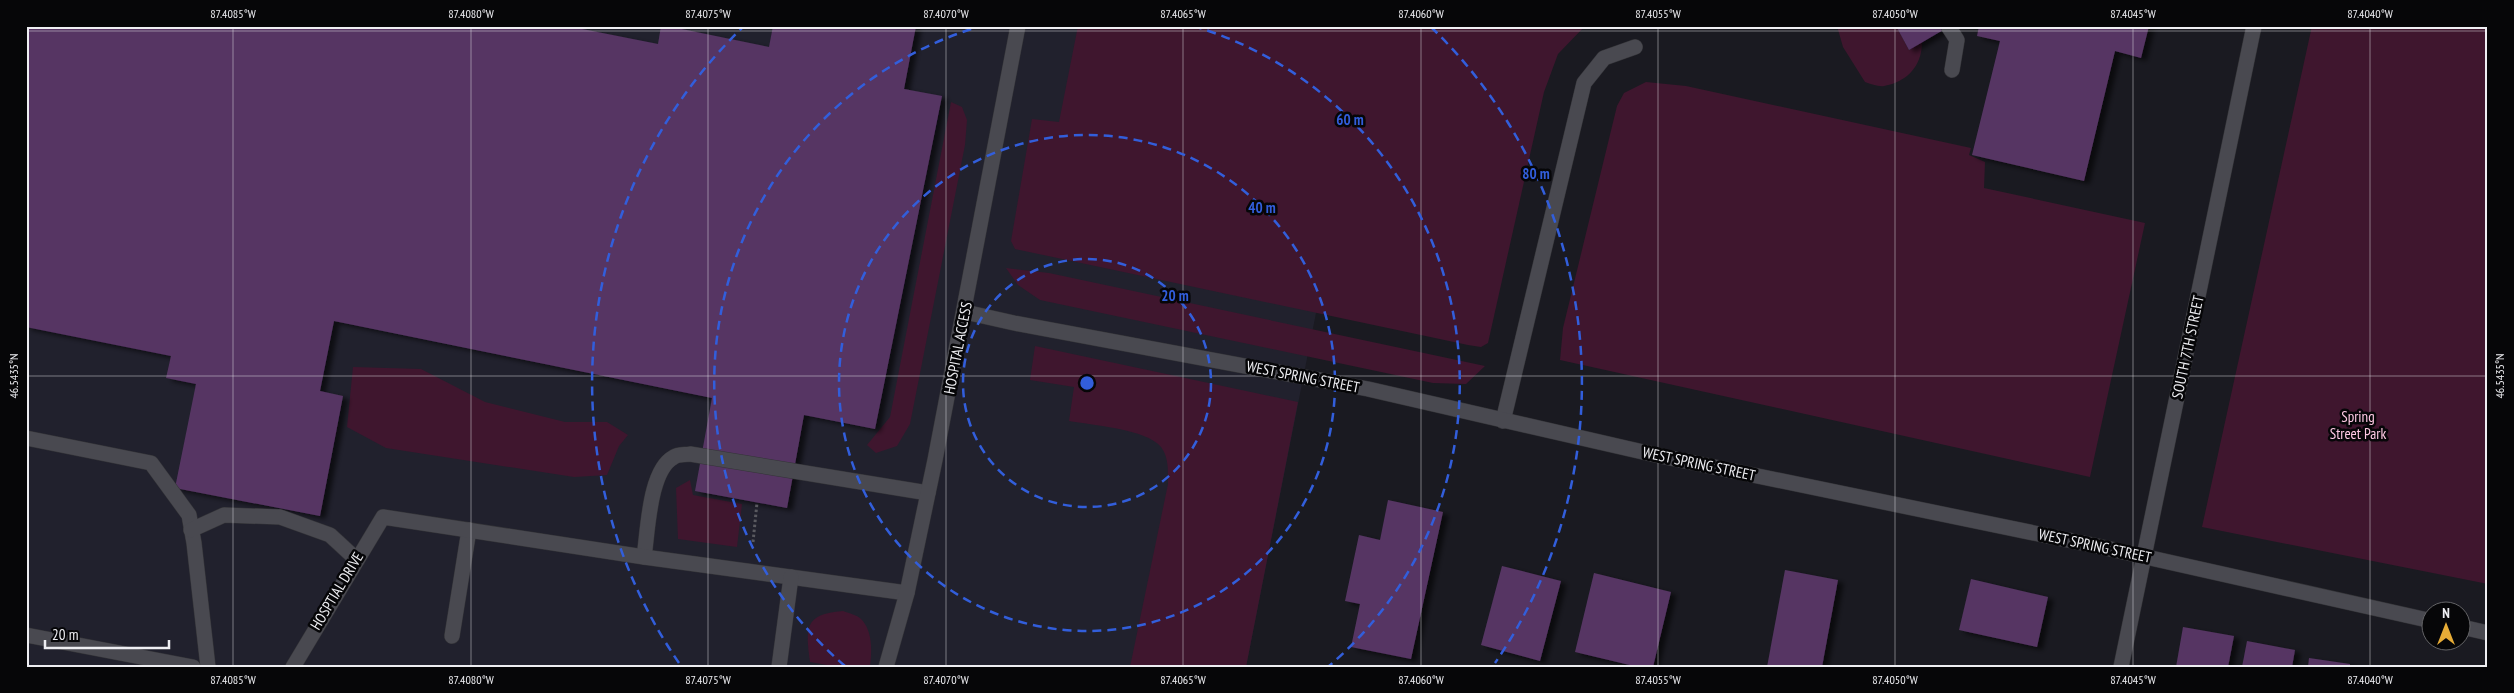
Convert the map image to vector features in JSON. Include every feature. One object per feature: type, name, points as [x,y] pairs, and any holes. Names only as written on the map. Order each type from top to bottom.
[{"type":"street","name":"HOSPITAL ACCESS","points":[[886,667],[907,593],[928,493],[965,312],[1018,26]]},
{"type":"street","points":[[1948,26],[1957,40],[1952,70]]},
{"type":"street","name":"SOUTH 7TH STREET","points":[[2121,667],[2254,26]]},
{"type":"street","points":[[1503,421],[1584,83],[1604,58],[1635,46]]},
{"type":"street","name":"WEST SPRING STREET","points":[[965,312],[1014,323],[1368,389],[1656,455],[2144,557],[2422,619]]},
{"type":"street","points":[[26,438],[152,463],[188,515],[208,667]]},
{"type":"street","points":[[644,557],[654,486],[661,469],[674,456],[690,454],[928,493]]},
{"type":"street","points":[[191,530],[224,515],[280,517],[330,535],[356,559]]},
{"type":"street","name":"HOSPTIAL DRIVE","points":[[293,667],[356,559],[383,517],[469,530]]},
{"type":"street","points":[[452,636],[469,530],[644,557],[907,593]]},
{"type":"street","points":[[779,667],[791,577]]},
{"type":"street","points":[[2472,629],[2488,633]]},
{"type":"street","points":[[26,635],[193,667]]},
{"type":"path","points":[[749,571],[758,503]]},
{"type":"shaded area","points":[[26,26],[1540,26],[1316,313],[1246,667],[26,667]]},
{"type":"green space","points":[[1078,26],[1585,26],[1558,54],[1544,92],[1488,343],[1481,347],[1468,345],[1015,249],[1011,241],[1032,119],[1059,122]]},
{"type":"green space","points":[[1837,26],[1896,26],[1909,50],[1922,42],[1916,65],[1906,77],[1892,84],[1882,86],[1865,82],[1843,47]]},
{"type":"green space","name":"Spring Street Park","points":[[2312,26],[2488,26],[2488,584],[2202,527]]},
{"type":"green space","points":[[1646,82],[1686,86],[1971,148],[1969,155],[1985,162],[1984,188],[2145,223],[2090,477],[1560,360],[1563,328],[1617,106],[1624,93]]},
{"type":"green space","points":[[951,102],[962,107],[967,120],[965,145],[910,424],[897,446],[876,453],[867,445],[890,417]]},
{"type":"green space","points":[[1006,268],[1049,273],[1485,366],[1466,384],[1433,383],[1040,300],[1018,285]]},
{"type":"green space","points":[[1035,346],[1298,402],[1246,667],[1130,667],[1168,484],[1168,465],[1164,451],[1154,441],[1132,432],[1069,421],[1074,387],[1030,380]]},
{"type":"green space","points":[[353,367],[421,369],[485,402],[565,422],[607,422],[628,435],[619,446],[607,475],[574,477],[386,448],[347,427]]},
{"type":"green space","points":[[690,480],[693,495],[742,504],[737,547],[678,539],[676,488]]},
{"type":"green space","points":[[843,611],[855,615],[868,629],[871,648],[870,667],[838,667],[810,662],[808,632],[810,625],[820,616]]},
{"type":"building","points":[[26,26],[567,26],[658,44],[661,26],[667,26],[769,47],[773,26],[916,26],[904,89],[942,96],[875,429],[804,415],[787,508],[695,491],[712,398],[334,321],[320,391],[343,396],[320,516],[175,488],[196,384],[166,378],[171,356],[26,327]]},
{"type":"building","points":[[1896,26],[1950,26],[1909,50]]},
{"type":"building","points":[[1979,26],[2149,26],[2141,58],[2115,51],[2084,181],[1972,155],[2000,41],[1977,36]]},
{"type":"building","points":[[1388,500],[1443,512],[1411,659],[1351,647],[1360,604],[1345,601],[1359,535],[1380,540]]},
{"type":"building","points":[[1502,566],[1561,581],[1540,661],[1481,645]]},
{"type":"building","points":[[1785,570],[1838,580],[1822,667],[1767,667]]},
{"type":"building","points":[[1594,573],[1671,592],[1653,667],[1638,667],[1575,652]]},
{"type":"building","points":[[1971,579],[2048,597],[2037,647],[1959,630]]},
{"type":"building","points":[[2183,627],[2234,636],[2228,667],[2176,667]]},
{"type":"building","points":[[2247,641],[2295,650],[2292,667],[2242,667]]},
{"type":"building","points":[[2309,658],[2350,664],[2350,667],[2308,667]]}]
